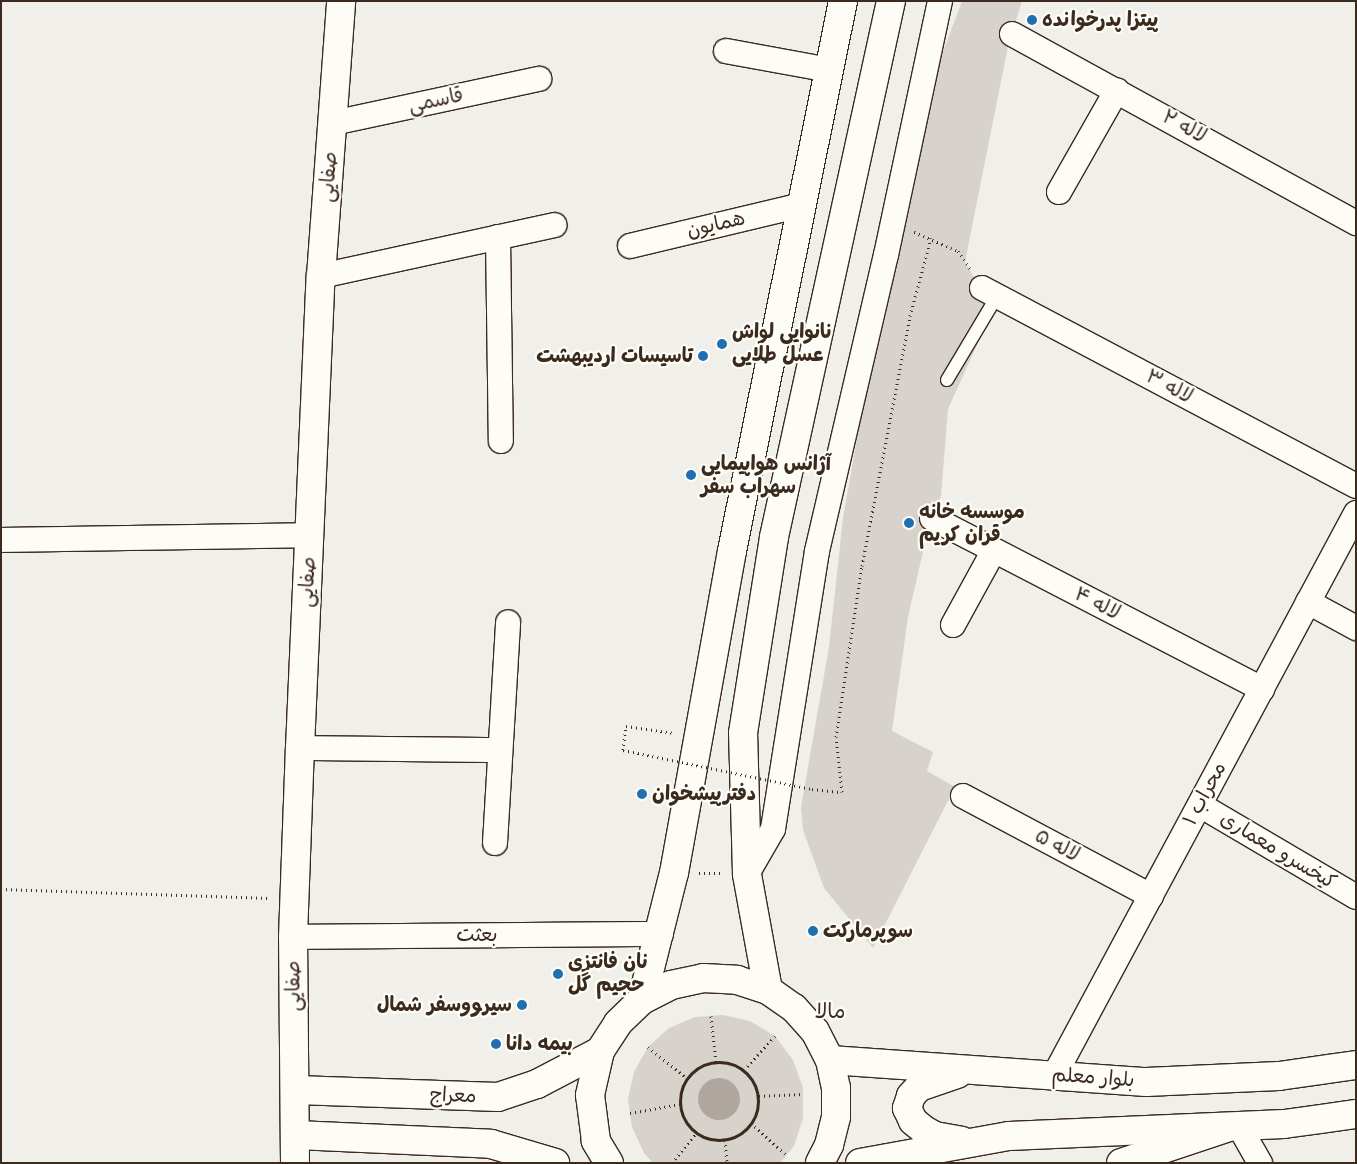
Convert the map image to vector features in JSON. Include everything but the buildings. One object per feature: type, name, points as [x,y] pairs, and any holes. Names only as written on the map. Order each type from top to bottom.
[{"type":"street","name":"صفایی","points":[[295,1163],[296,1090],[293,937],[296,899],[300,748],[311,535],[321,276],[341,1]]},
{"type":"street","points":[[642,1000],[661,934],[674,873],[732,551],[843,1]]},
{"type":"street","points":[[768,990],[747,874],[743,733],[774,537],[891,1]]},
{"type":"street","points":[[747,874],[774,829],[817,551],[893,224],[940,1]]},
{"type":"street","name":"لاله ۲","points":[[1012,34],[1356,222]]},
{"type":"street","points":[[726,51],[830,70]]},
{"type":"street","name":"قاسمی","points":[[333,124],[539,79]]},
{"type":"street","points":[[1059,192],[1117,90]]},
{"type":"street","name":"همایون","points":[[630,246],[802,205]]},
{"type":"street","points":[[321,276],[555,225]]},
{"type":"street","points":[[498,237],[501,441]]},
{"type":"street","name":"لاله ۳","points":[[989,292],[1356,486]]},
{"type":"street","name":"محراب ۱","points":[[1054,1076],[1356,513]]},
{"type":"street","name":"لاله ۴","points":[[932,518],[1262,689]]},
{"type":"street","points":[[1,540],[311,535]]},
{"type":"street","points":[[953,625],[994,550]]},
{"type":"street","points":[[1308,602],[1356,628]]},
{"type":"street","points":[[495,843],[508,622]]},
{"type":"street","points":[[300,748],[499,750]]},
{"type":"street","name":"لاله ۵","points":[[963,796],[1151,896]]},
{"type":"street","name":"کیخسرو معماری","points":[[1200,805],[1356,897]]},
{"type":"street","name":"بعثت","points":[[293,937],[661,934]]},
{"type":"street","points":[[608,1163],[596,1141],[590,1095],[600,1051],[618,1023],[642,1000],[671,985],[703,978],[736,980],[768,990],[794,1008],[815,1031],[830,1060],[836,1088],[836,1117],[829,1145],[820,1163]]},
{"type":"street","name":"معراج","points":[[296,1090],[498,1098],[537,1084],[600,1051]]},
{"type":"street","name":"بلوار معلم","points":[[830,1060],[1146,1082],[1279,1076],[1356,1065]]},
{"type":"street","points":[[983,1142],[934,1136],[913,1121],[907,1108],[911,1096],[931,1081],[988,1071]]},
{"type":"street","points":[[860,1163],[1009,1136],[1284,1124],[1356,1114]]},
{"type":"street","points":[[1121,1163],[1234,1126]]},
{"type":"street","points":[[1234,1126],[1260,1163]]},
{"type":"street","points":[[296,1135],[491,1144],[555,1163]]},
{"type":"lane","points":[[947,380],[989,292]]},
{"type":"path","points":[[893,224],[931,238],[958,251],[989,292]]},
{"type":"path","points":[[700,737],[626,726],[623,750],[812,789],[842,792],[836,736],[860,575],[910,316],[931,238]]},
{"type":"path","points":[[674,873],[747,874]]},
{"type":"path","points":[[1,889],[296,899]]},
{"type":"path","points":[[711,1016],[716,1062]]},
{"type":"path","points":[[744,1070],[774,1036]]},
{"type":"path","points":[[648,1047],[687,1078]]},
{"type":"path","points":[[716,1062],[735,1065],[744,1070],[754,1083],[759,1096],[758,1108],[751,1123],[737,1136],[725,1140],[713,1139],[697,1132],[684,1117],[680,1104],[687,1078],[696,1068],[716,1062]]},
{"type":"path","points":[[759,1096],[803,1094]]},
{"type":"path","points":[[630,1113],[680,1104]]},
{"type":"path","points":[[751,1123],[786,1155]]},
{"type":"path","points":[[672,1163],[697,1132]]},
{"type":"path","points":[[725,1140],[727,1163]]},
{"type":"shaded area","points":[[962,1],[1022,1],[1008,46],[965,262],[989,302],[987,323],[948,409],[941,496],[928,530],[908,617],[892,731],[933,752],[927,771],[955,787],[873,948],[824,888],[803,830],[801,807],[829,647],[843,518],[877,326],[929,89]]},
{"type":"shaded area","points":[[723,1015],[750,1021],[775,1036],[793,1060],[803,1088],[803,1118],[794,1146],[780,1163],[653,1163],[644,1153],[632,1127],[628,1099],[634,1072],[648,1047],[669,1028],[695,1017]],"holes":[[[703,1086],[740,1094],[738,1108],[702,1111],[698,1099]]]},
{"type":"shaded area","points":[[719,1078],[734,1084],[740,1099],[734,1114],[719,1120],[704,1114],[698,1099],[704,1084]]},
{"type":"place","name":"پیتزا پدرخوانده","points":[[1032,20]]},
{"type":"place","name":"نانوایی لواش عسل طلایی","points":[[722,344]]},
{"type":"place","name":"تاسیسات اردیبهشت","points":[[703,356]]},
{"type":"place","name":"آژانس هواپیمایی سهراب سفر","points":[[691,475]]},
{"type":"place","name":"موسسه خانه قران کریم","points":[[909,523]]},
{"type":"place","name":"دفترپیشخوان","points":[[642,794]]},
{"type":"place","name":"سوپرمارکت","points":[[813,931]]},
{"type":"place","name":"نان فانتزی حجیم گل","points":[[558,974]]},
{"type":"place","name":"سیرووسفر شمال","points":[[522,1005]]},
{"type":"place","name":"بیمه دانا","points":[[496,1044]]},
{"type":"district","name":"مالا","points":[[830,1012]]}]
